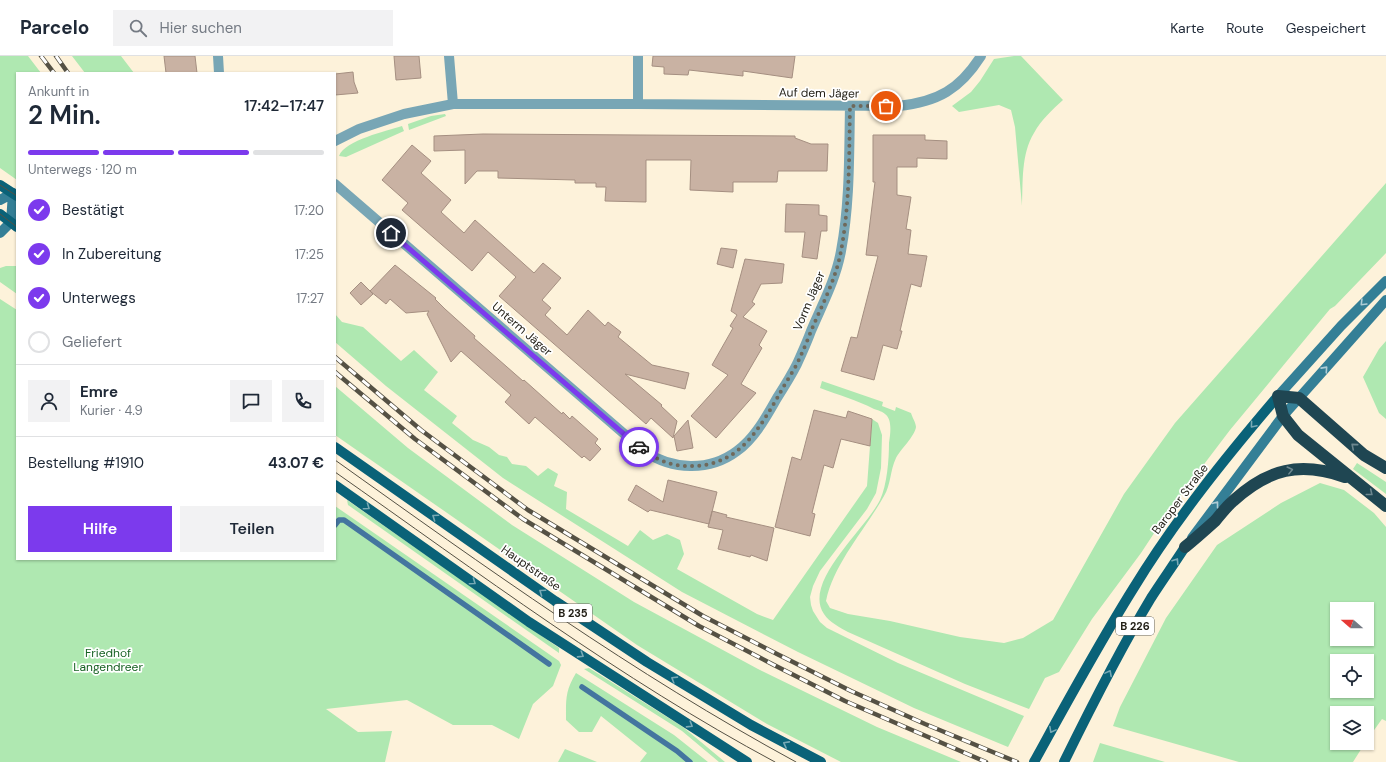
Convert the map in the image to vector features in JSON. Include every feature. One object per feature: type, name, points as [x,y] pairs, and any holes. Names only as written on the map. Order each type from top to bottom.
[{"type":"highway","points":[[1386,468],[1364,455],[1299,398],[1278,396],[1283,416],[1298,435],[1386,506]]},
{"type":"highway","points":[[1185,547],[1214,521],[1232,501],[1254,484],[1266,478],[1291,469],[1309,468],[1330,471],[1354,480]]},
{"type":"main road","points":[[0,185],[15,194]]},
{"type":"main road","points":[[0,200],[15,194]]},
{"type":"main road","points":[[14,225],[15,194]]},
{"type":"main road","points":[[0,214],[14,225]]},
{"type":"main road","points":[[0,233],[14,225]]},
{"type":"main road","name":"Baroper Straße","points":[[1034,762],[1069,698],[1133,588],[1162,545],[1248,431],[1341,326],[1386,281]]},
{"type":"main road","points":[[1299,398],[1386,300]]},
{"type":"main road","name":"B 226","points":[[1064,762],[1091,707],[1152,598],[1206,517],[1283,416],[1299,398]]},
{"type":"main road","name":"Hauptstraße","points":[[336,448],[555,601],[647,662],[751,726],[821,762]]},
{"type":"main road","name":"B 235","points":[[336,486],[529,622],[747,762]]},
{"type":"street","points":[[218,56],[219,72]]},
{"type":"street","points":[[449,56],[453,104]]},
{"type":"street","points":[[638,56],[638,104]]},
{"type":"street","name":"Auf dem Jäger","points":[[336,141],[359,129],[404,114],[453,104],[850,106],[898,106],[917,104],[947,92],[962,82],[971,72],[981,56]]},
{"type":"street","name":"Vorm Jäger","points":[[705,465],[719,461],[736,451],[752,436],[766,418],[797,364],[830,287],[841,251],[848,196],[850,106]]},
{"type":"street","name":"Unterm Jäger","points":[[336,185],[644,451],[661,461],[674,464],[683,466],[705,465]]},
{"type":"green space","points":[[0,56],[28,56],[40,72],[16,72],[16,179],[0,168]]},
{"type":"green space","points":[[72,56],[121,56],[133,72],[84,72]]},
{"type":"green space","points":[[1021,56],[1063,100],[1043,119],[1030,141],[1025,159],[1022,206],[1015,127],[1011,110],[999,105],[959,112],[952,106],[971,92],[994,59]]},
{"type":"green space","points":[[445,114],[446,116],[409,130],[408,124],[431,116]]},
{"type":"green space","points":[[402,126],[404,131],[346,157],[339,156],[349,145],[377,133]]},
{"type":"green space","points":[[1386,183],[1386,253],[1335,306],[1330,309],[1230,430],[1170,509],[1141,553],[1092,619],[1059,672],[1045,678],[1029,709],[965,684],[848,632],[826,617],[820,601],[822,587],[828,572],[838,556],[873,512],[882,494],[889,457],[890,424],[888,417],[884,413],[820,388],[822,381],[883,402],[882,406],[895,411],[896,407],[911,413],[916,427],[913,435],[896,458],[884,496],[836,573],[826,601],[830,608],[848,614],[890,621],[960,637],[1004,643],[1023,638],[1053,620],[1124,494],[1175,423]]},
{"type":"green space","points":[[6,266],[16,266],[16,293],[0,282],[0,268]]},
{"type":"green space","name":"Friedhof Langendreer","points":[[0,299],[16,309],[16,560],[336,560],[336,507],[559,661],[561,665],[553,686],[533,704],[519,739],[492,725],[453,725],[407,700],[326,709],[358,732],[392,731],[385,762],[0,762]]},
{"type":"green space","points":[[336,315],[342,322],[363,327],[401,361],[414,350],[438,372],[424,390],[457,416],[452,423],[473,440],[489,447],[499,455],[507,457],[512,464],[526,466],[538,476],[548,468],[558,474],[554,486],[567,492],[566,509],[628,546],[640,530],[653,540],[667,534],[680,540],[684,554],[677,569],[757,614],[773,620],[867,486],[872,419],[878,423],[882,435],[881,468],[876,493],[867,509],[820,571],[810,597],[813,611],[820,622],[827,628],[898,663],[1024,716],[1008,747],[914,708],[798,652],[682,592],[503,478],[386,386],[336,343]]},
{"type":"green space","points":[[1386,341],[1386,419],[1379,413],[1363,377],[1379,349]]},
{"type":"green space","points":[[336,387],[408,448],[512,525],[634,602],[758,669],[877,727],[961,762],[841,762],[767,724],[637,645],[336,436]]},
{"type":"green space","points":[[1357,463],[1386,482],[1386,494],[1353,469]]},
{"type":"green space","points":[[1320,483],[1344,490],[1374,513],[1386,527],[1386,721],[1382,719],[1374,730],[1374,706],[1330,706],[1330,750],[1361,750],[1353,762],[1239,762],[1113,726],[1120,707],[1166,618],[1217,545],[1281,503]]},
{"type":"green space","points":[[347,500],[559,648],[559,653],[348,505]]},
{"type":"green space","points":[[589,668],[683,727],[725,762],[719,762],[682,731],[584,669]]},
{"type":"green space","points":[[576,673],[674,735],[708,762],[640,762],[647,753],[601,716],[592,732],[579,732],[566,720],[568,691]]},
{"type":"green space","points":[[1100,743],[1165,762],[1093,762]]},
{"type":"green space","points":[[565,749],[597,762],[558,762]]},
{"type":"building","points":[[164,56],[195,56],[197,72],[166,72]]},
{"type":"building","points":[[394,56],[419,56],[421,78],[396,80]]},
{"type":"building","points":[[653,56],[795,56],[792,78],[743,71],[743,76],[689,70],[688,75],[664,74],[664,67],[652,66]]},
{"type":"building","points":[[353,72],[354,82],[358,93],[336,95],[336,74]]},
{"type":"building","points":[[483,134],[795,136],[795,138],[811,144],[828,144],[827,171],[778,171],[777,182],[733,182],[733,192],[690,190],[691,160],[646,160],[646,202],[605,201],[606,187],[596,187],[596,183],[575,183],[575,180],[498,178],[498,171],[477,171],[465,184],[465,150],[434,151],[434,136]]},
{"type":"building","points":[[873,135],[925,135],[925,140],[947,141],[947,159],[917,158],[917,167],[897,167],[897,195],[911,197],[906,229],[911,230],[908,254],[927,256],[921,287],[911,284],[897,349],[883,345],[874,380],[841,371],[851,337],[857,338],[878,256],[866,255],[875,182],[873,182]]},
{"type":"building","points":[[412,145],[431,161],[421,173],[451,200],[441,212],[464,233],[475,220],[534,273],[543,263],[561,278],[542,300],[551,308],[545,315],[567,335],[588,310],[605,326],[608,322],[621,332],[618,337],[652,365],[689,373],[685,389],[625,374],[662,405],[661,406],[677,421],[673,438],[651,418],[646,424],[499,296],[516,277],[488,252],[472,271],[402,210],[408,203],[382,180]]},
{"type":"building","points":[[786,204],[819,205],[819,215],[827,216],[827,231],[821,231],[817,259],[802,257],[805,232],[785,232]]},
{"type":"building","points":[[721,248],[737,250],[733,268],[717,264]]},
{"type":"building","points":[[745,259],[784,264],[782,283],[761,284],[752,302],[755,304],[743,317],[767,331],[759,345],[762,348],[741,384],[756,393],[716,438],[691,416],[728,375],[712,365],[733,328],[730,326],[737,315],[731,311]]},
{"type":"building","points":[[395,265],[436,298],[435,299],[445,309],[475,336],[474,338],[523,381],[524,380],[562,414],[563,412],[570,419],[572,416],[598,439],[595,443],[601,449],[590,461],[584,456],[582,458],[535,417],[529,424],[505,402],[511,395],[461,351],[451,362],[427,314],[429,311],[406,313],[390,299],[386,304],[370,291]]},
{"type":"building","points":[[361,282],[373,294],[361,305],[350,293]]},
{"type":"building","points":[[814,410],[846,418],[848,411],[872,419],[870,446],[841,439],[833,468],[824,465],[812,513],[815,514],[810,536],[775,527],[792,457],[801,460]]},
{"type":"building","points":[[688,420],[693,448],[677,451],[674,436]]},
{"type":"building","points":[[668,480],[717,492],[709,524],[650,510],[648,512],[628,500],[636,485],[663,502]]},
{"type":"building","points":[[712,511],[727,515],[726,517],[774,528],[767,561],[751,555],[750,557],[718,549],[723,530],[708,527]]},
{"type":"waterway","points":[[336,524],[339,520],[344,520],[549,664]]},
{"type":"waterway","points":[[582,687],[677,751],[690,762]]},
{"type":"tram line","points":[[0,185],[16,195]]},
{"type":"tram line","points":[[0,214],[16,226]]},
{"type":"tram line","points":[[336,461],[504,579],[618,656],[677,693],[796,762]]},
{"type":"tram line","points":[[336,473],[551,624],[661,696],[717,730],[775,762]]},
{"type":"railway","points":[[41,56],[53,72]]},
{"type":"railway","points":[[56,56],[67,72]]},
{"type":"railway","points":[[336,358],[421,430],[528,510],[703,616],[851,691],[925,724],[1017,762]]},
{"type":"railway","points":[[336,373],[415,439],[523,519],[699,626],[845,701],[986,762]]},
{"type":"way so far","points":[[639,447],[661,461],[683,466],[705,465],[719,461],[744,445],[766,418],[797,364],[838,266],[848,196],[850,106],[886,106]]},
{"type":"route","points":[[391,233],[639,447]]}]
